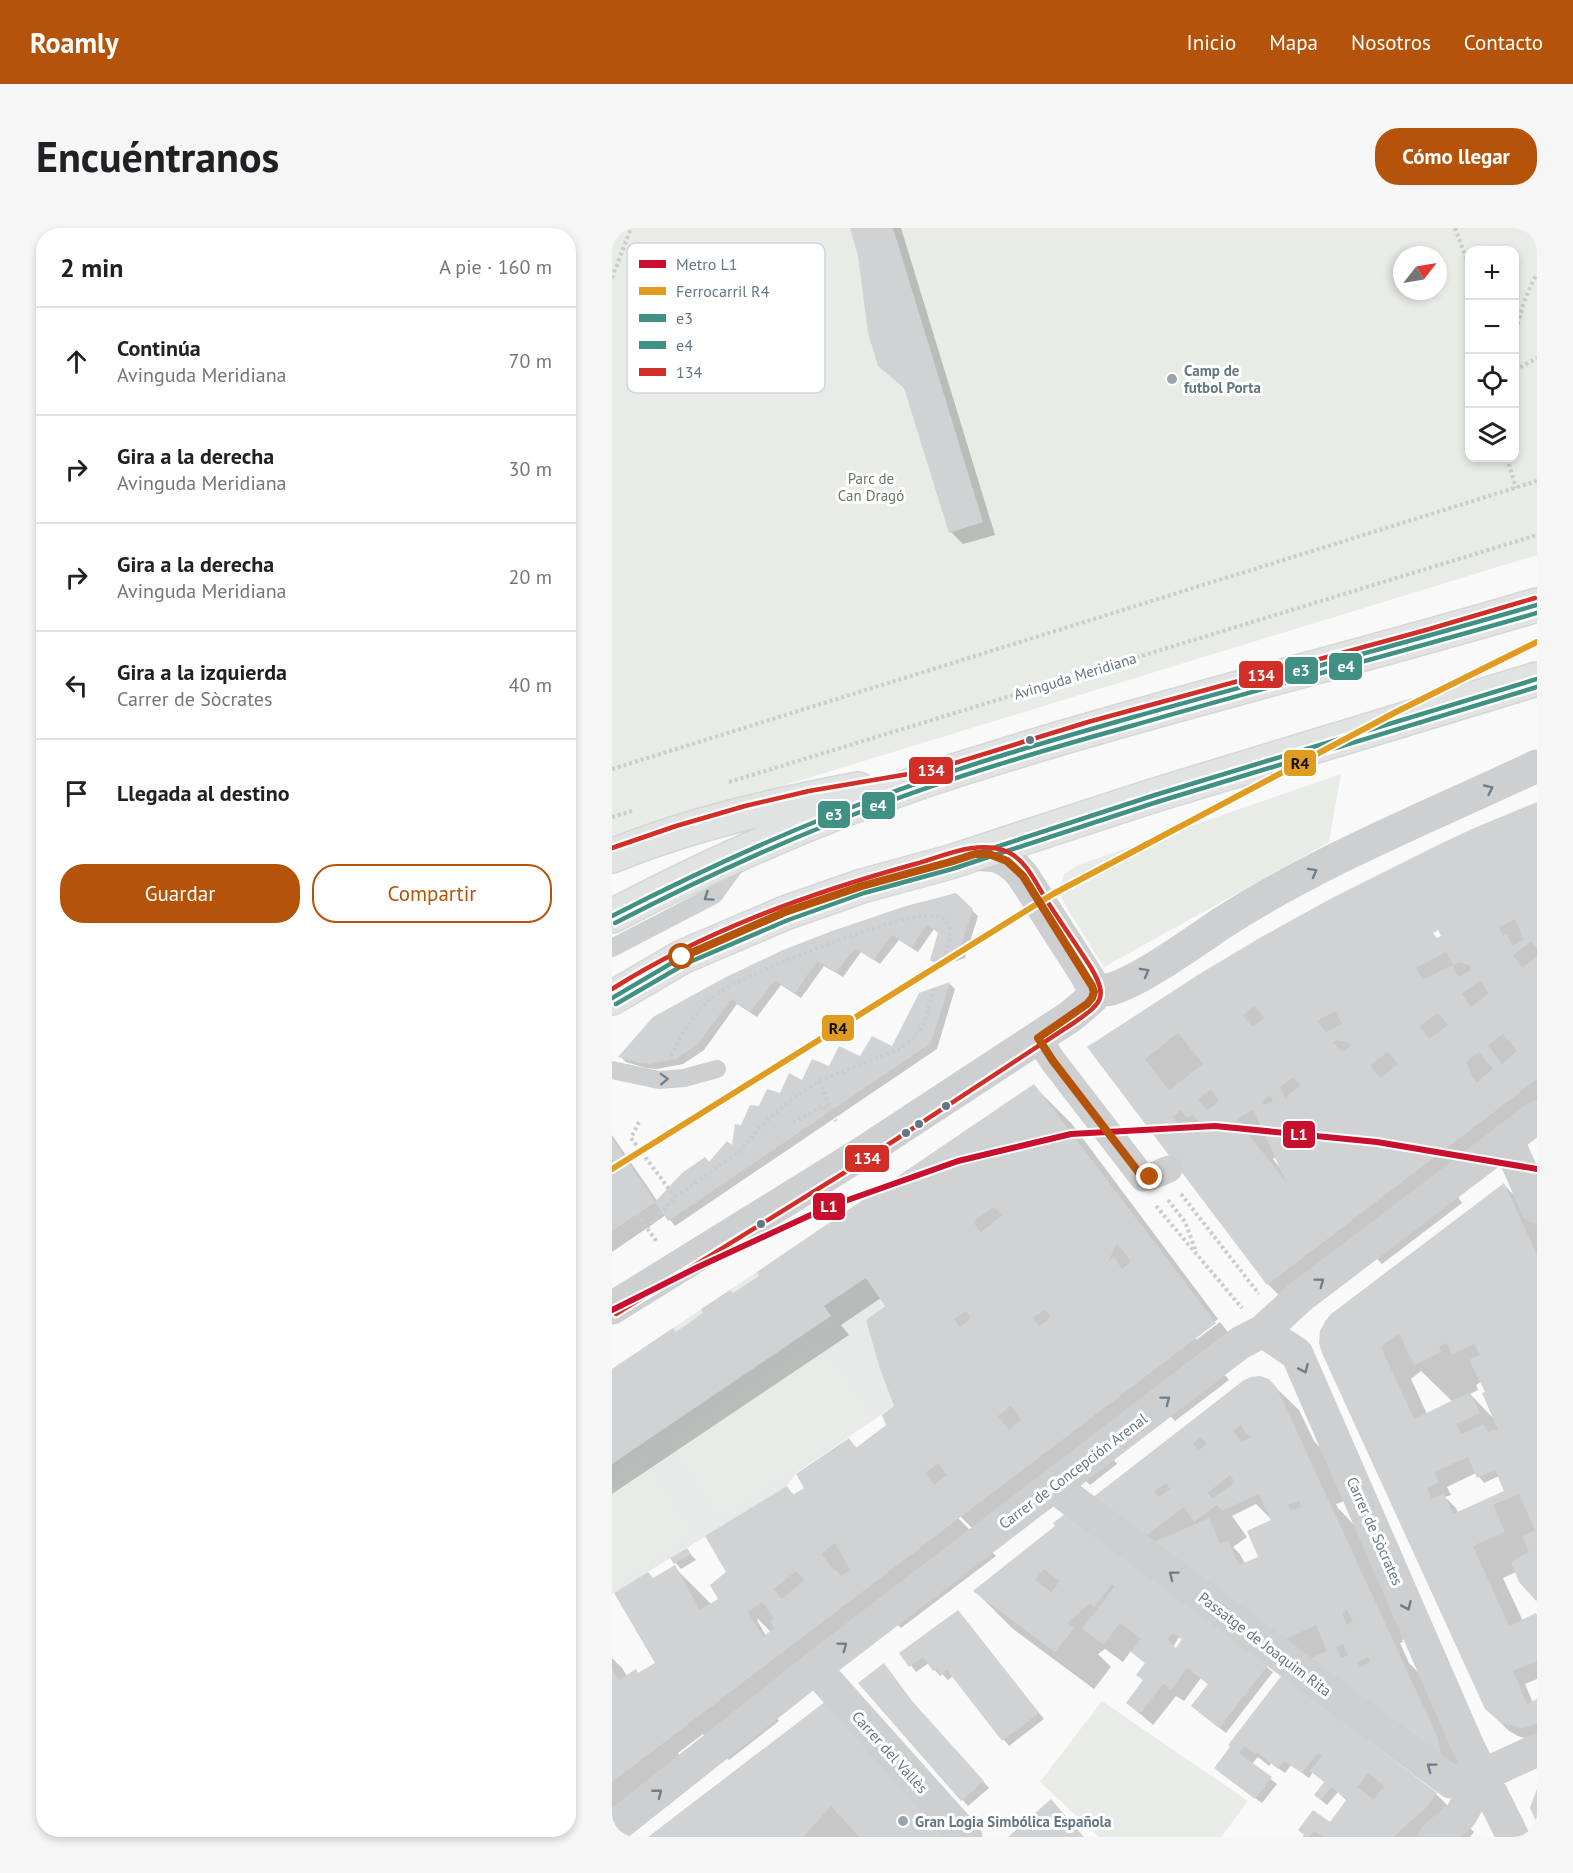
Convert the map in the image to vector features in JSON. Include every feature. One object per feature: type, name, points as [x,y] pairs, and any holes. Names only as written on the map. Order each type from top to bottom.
[{"type":"main road","points":[[612,916],[663,889],[744,852],[836,813],[934,777],[1090,729],[1428,638],[1537,605]]},
{"type":"main road","points":[[612,998],[682,957],[785,912],[862,886],[950,862],[1178,788],[1537,679]]},
{"type":"main road","points":[[612,856],[678,833],[747,813],[852,790],[934,777]]},
{"type":"street","points":[[1092,986],[1105,990],[1116,988],[1164,962],[1234,916],[1333,861],[1537,766]]},
{"type":"street","points":[[612,1308],[859,1155],[1038,1038],[1087,1004],[1092,998],[1094,992],[1092,986],[1023,876],[1007,861],[997,856],[975,854]]},
{"type":"street","points":[[1038,1038],[1143,1178],[1169,1169]]},
{"type":"street","name":"Carrer de Concepción Arenal","points":[[612,1829],[815,1668],[1240,1343],[1263,1330],[1309,1290],[1537,1117]]},
{"type":"street","points":[[1507,1139],[1537,1206]]},
{"type":"street","name":"Carrer de Sòcrates","points":[[1263,1330],[1297,1354],[1463,1733],[1513,1837]]},
{"type":"street","name":"Passatge de Joaquim Rita","points":[[1053,1486],[1451,1782],[1483,1775],[1537,1749]]},
{"type":"street","name":"Carrer del Vallès","points":[[815,1668],[966,1837]]},
{"type":"street","points":[[1435,1837],[1461,1815],[1483,1775]]},
{"type":"lane","points":[[612,948],[714,895],[744,852]]},
{"type":"lane","points":[[612,1070],[659,1080],[684,1078],[717,1069]]},
{"type":"path","points":[[612,278],[631,228]]},
{"type":"path","points":[[1455,228],[1465,255]]},
{"type":"path","points":[[1519,319],[1529,287],[1537,274]]},
{"type":"path","points":[[1519,368],[1537,358]]},
{"type":"path","points":[[1508,462],[1516,488]]},
{"type":"path","points":[[612,769],[1537,481]]},
{"type":"path","name":"Avinguda Meridiana","points":[[723,783],[1537,535]]},
{"type":"path","points":[[612,817],[634,810]]},
{"type":"path","points":[[668,1061],[682,1032],[694,1016],[724,989],[769,967],[814,950],[888,924],[933,915],[941,917],[950,929],[944,958]]},
{"type":"path","points":[[646,1228],[675,1197],[739,1152],[761,1126],[788,1102],[819,1081],[898,1050],[913,1039],[923,1026],[935,987]]},
{"type":"path","points":[[819,1081],[836,1121]]},
{"type":"path","points":[[793,1123],[822,1106],[830,1111]]},
{"type":"path","points":[[639,1122],[631,1138],[675,1197]]},
{"type":"path","points":[[1165,1196],[1185,1222],[1198,1254]]},
{"type":"path","points":[[1156,1205],[1250,1319],[1263,1330]]},
{"type":"path","points":[[637,1214],[657,1242]]},
{"type":"shaded area","points":[[865,1199],[923,1277],[866,1320],[894,1406],[796,1473],[787,1486],[612,1594],[612,1369]]},
{"type":"green space","name":"Parc de Can Dragó","points":[[612,228],[1537,228],[1537,555],[612,838]]},
{"type":"green space","points":[[1341,774],[1329,842],[1104,967],[1061,897],[1064,874],[1078,865]]},
{"type":"green space","points":[[819,1342],[870,1417],[721,1517],[671,1442]]},
{"type":"green space","points":[[643,1461],[692,1534],[612,1588],[612,1482]]},
{"type":"green space","points":[[1102,1701],[1248,1801],[1221,1837],[1099,1837],[1040,1782]]},
{"type":"building","points":[[850,228],[893,228],[983,522],[949,533],[904,388],[878,366],[868,333],[858,256]]},
{"type":"building","points":[[1537,802],[1537,949],[1531,942],[1513,955],[1522,968],[1537,957],[1537,1079],[1267,1285],[1087,1047],[1263,936],[1332,898],[1472,829]],"holes":[[[1515,919],[1524,939],[1513,946],[1507,934],[1503,936],[1499,927]],[[1438,930],[1441,936],[1437,938],[1433,933]],[[1446,952],[1453,965],[1423,980],[1416,968]],[[1459,962],[1469,965],[1471,970],[1458,977],[1453,965]],[[1480,980],[1489,993],[1471,1007],[1462,994]],[[1254,1006],[1265,1018],[1252,1027],[1243,1015]],[[1335,1011],[1342,1024],[1326,1032],[1317,1021]],[[1438,1013],[1448,1025],[1429,1039],[1420,1026]],[[1178,1033],[1203,1064],[1169,1090],[1145,1059]],[[1503,1034],[1517,1051],[1502,1064],[1488,1045]],[[1337,1040],[1350,1043],[1351,1046],[1342,1052],[1333,1042]],[[1388,1052],[1398,1064],[1380,1078],[1370,1065]],[[1479,1052],[1493,1069],[1477,1082],[1469,1073],[1471,1072],[1466,1062]],[[1293,1077],[1300,1085],[1285,1098],[1280,1087]],[[1211,1089],[1219,1101],[1207,1110],[1198,1099]],[[1270,1095],[1273,1101],[1263,1105],[1261,1102]],[[1253,1109],[1286,1182],[1237,1120]],[[1181,1110],[1187,1118],[1193,1115],[1198,1121],[1183,1132],[1173,1117]]]},
{"type":"building","points":[[956,893],[973,909],[959,952],[932,962],[930,960],[938,933],[927,924],[912,947],[892,935],[874,959],[855,948],[836,972],[817,961],[795,993],[775,980],[750,1012],[731,999],[698,1044],[676,1059],[650,1064],[618,1057],[653,1017],[726,977],[783,950],[832,931],[906,906]]},
{"type":"building","points":[[950,982],[931,1043],[668,1221],[655,1202],[682,1173],[705,1157],[709,1162],[727,1141],[732,1145],[735,1124],[741,1125],[750,1105],[759,1106],[767,1089],[780,1093],[789,1073],[802,1080],[812,1059],[829,1066],[839,1046],[860,1056],[872,1036],[892,1046],[919,993]]},
{"type":"building","points":[[1034,1084],[1216,1323],[612,1782],[612,1669],[619,1680],[636,1669],[638,1673],[655,1663],[614,1593],[648,1572],[653,1578],[675,1565],[700,1610],[718,1599],[710,1585],[726,1572],[705,1536],[787,1486],[793,1495],[804,1488],[796,1474],[849,1438],[856,1448],[886,1425],[882,1415],[894,1406],[880,1369],[866,1320],[885,1306],[866,1278],[824,1306],[831,1316],[612,1464],[612,1369],[673,1328],[676,1332],[703,1313],[701,1309],[730,1290],[733,1293],[759,1276],[757,1272]],"holes":[[[994,1207],[1002,1215],[981,1232],[973,1222]],[[1117,1243],[1131,1262],[1122,1269],[1114,1257],[1108,1262]],[[1045,1309],[1051,1317],[1039,1326],[1033,1318]],[[966,1311],[971,1318],[960,1327],[954,1319]],[[1011,1406],[1021,1420],[1009,1430],[998,1416]],[[938,1463],[947,1475],[934,1485],[925,1473]],[[835,1543],[850,1570],[841,1576],[821,1554]],[[796,1571],[804,1580],[782,1599],[774,1589]],[[762,1602],[774,1618],[770,1621],[774,1628],[763,1637],[748,1612]]]},
{"type":"building","points":[[612,1138],[655,1202],[612,1231]]},
{"type":"building","points":[[1504,1183],[1537,1255],[1537,1600],[1519,1582],[1511,1562],[1529,1551],[1522,1536],[1535,1530],[1519,1494],[1493,1505],[1505,1532],[1473,1546],[1509,1626],[1536,1613],[1537,1661],[1513,1671],[1527,1704],[1537,1699],[1537,1724],[1522,1728],[1501,1723],[1485,1709],[1322,1353],[1319,1343],[1320,1331],[1331,1314]],"holes":[[[1399,1333],[1414,1365],[1441,1352],[1439,1346],[1447,1343],[1452,1354],[1474,1344],[1480,1355],[1469,1360],[1485,1392],[1482,1393],[1498,1430],[1488,1432],[1484,1424],[1461,1434],[1456,1424],[1480,1413],[1470,1392],[1414,1419],[1381,1347]],[[1468,1457],[1477,1478],[1495,1470],[1504,1491],[1453,1514],[1444,1493],[1432,1499],[1427,1488],[1439,1482],[1434,1472]]]},
{"type":"building","points":[[1260,1376],[1269,1379],[1277,1388],[1437,1736],[1443,1761],[1307,1660],[1327,1651],[1316,1625],[1282,1641],[1152,1543],[1209,1518],[1220,1544],[1228,1540],[1239,1565],[1258,1557],[1247,1531],[1271,1520],[1259,1494],[1222,1511],[1217,1505],[1194,1522],[1184,1507],[1144,1537],[1092,1498],[1244,1380]],"holes":[[[1241,1425],[1247,1435],[1252,1436],[1242,1442],[1233,1431]],[[1201,1437],[1207,1444],[1198,1451],[1193,1443]],[[1230,1475],[1235,1482],[1212,1499],[1208,1493]],[[1166,1483],[1170,1489],[1159,1497],[1154,1491]],[[1299,1500],[1301,1507],[1291,1511],[1288,1505]],[[1347,1610],[1353,1622],[1347,1625],[1342,1613]],[[1343,1644],[1348,1655],[1341,1658],[1336,1647]],[[1368,1657],[1370,1662],[1359,1668],[1357,1662]]]},
{"type":"building","points":[[1066,1513],[1268,1665],[1219,1728],[1191,1706],[1208,1684],[1187,1668],[1171,1690],[1163,1684],[1140,1714],[1126,1703],[1143,1680],[1136,1675],[1145,1663],[1131,1652],[1141,1639],[1120,1623],[1104,1645],[1082,1629],[1115,1586],[1112,1584],[1094,1607],[1090,1604],[1067,1623],[1074,1628],[1055,1652],[973,1591],[1055,1526],[1053,1523]],"holes":[[[1044,1569],[1060,1581],[1051,1592],[1035,1580]],[[1173,1633],[1182,1639],[1176,1648],[1167,1640]]]},
{"type":"building","points":[[687,1548],[691,1554],[674,1564],[670,1558]]},
{"type":"building","points":[[958,1610],[1039,1713],[1002,1741],[947,1670],[941,1675],[936,1669],[933,1671],[923,1657],[909,1667],[899,1653]]},
{"type":"building","points":[[884,1663],[912,1701],[984,1781],[961,1801],[858,1683]]},
{"type":"building","points":[[1282,1675],[1437,1793],[1425,1809],[1393,1837],[1323,1837],[1314,1831],[1310,1837],[1302,1837],[1304,1835],[1298,1830],[1313,1810],[1330,1822],[1347,1799],[1331,1787],[1321,1800],[1314,1795],[1324,1782],[1310,1771],[1322,1756],[1318,1753],[1302,1773],[1284,1761],[1278,1769],[1257,1752],[1256,1754],[1245,1746],[1239,1753],[1272,1777],[1255,1799],[1214,1768],[1230,1747],[1228,1745]],"holes":[[[1368,1773],[1384,1786],[1374,1800],[1357,1787]]]},
{"type":"building","points":[[826,1701],[947,1837],[859,1837],[831,1806],[803,1837],[648,1837]]},
{"type":"building","points":[[1537,1789],[1537,1823],[1530,1808]]},
{"type":"building","points":[[1051,1799],[1084,1837],[1008,1837]]},
{"type":"metro line","name":"L1","points":[[612,1310],[828,1207],[958,1161],[1071,1134],[1215,1126],[1377,1142],[1537,1169]]},
{"type":"rail line","name":"R4","points":[[612,1169],[1053,894],[1396,712],[1537,642]]},
{"type":"transit line","name":"134","points":[[612,848],[745,806],[809,791],[932,770],[1088,722],[1535,598]]},
{"type":"transit line","name":"e3","points":[[612,916],[784,835],[854,806],[949,772],[1130,718],[1537,605]]},
{"type":"transit line","name":"e4","points":[[615,923],[787,841],[952,779],[1011,760],[1537,613]]},
{"type":"transit line","name":"e3","points":[[612,998],[682,957],[785,913],[862,886],[950,862],[1155,795],[1537,679]]},
{"type":"transit line","name":"e4","points":[[616,1004],[685,964],[788,920],[864,893],[952,869],[1157,802],[1537,687]]},
{"type":"transit line","name":"134","points":[[612,989],[683,949],[797,901],[961,850],[985,847],[1008,852],[1026,867],[1090,966],[1101,992],[1097,1004],[1075,1022],[863,1161],[616,1314]]},
{"type":"place","name":"Camp de futbol Porta","points":[[1172,379]]},
{"type":"place","name":"Gran Logia Simbólica Española","points":[[903,1821]]},
{"type":"route","points":[[682,957],[785,912],[862,886],[975,854],[997,856],[1007,861],[1023,876],[1081,966],[1094,992],[1087,1004],[1038,1038],[1143,1178],[1150,1177]]}]
